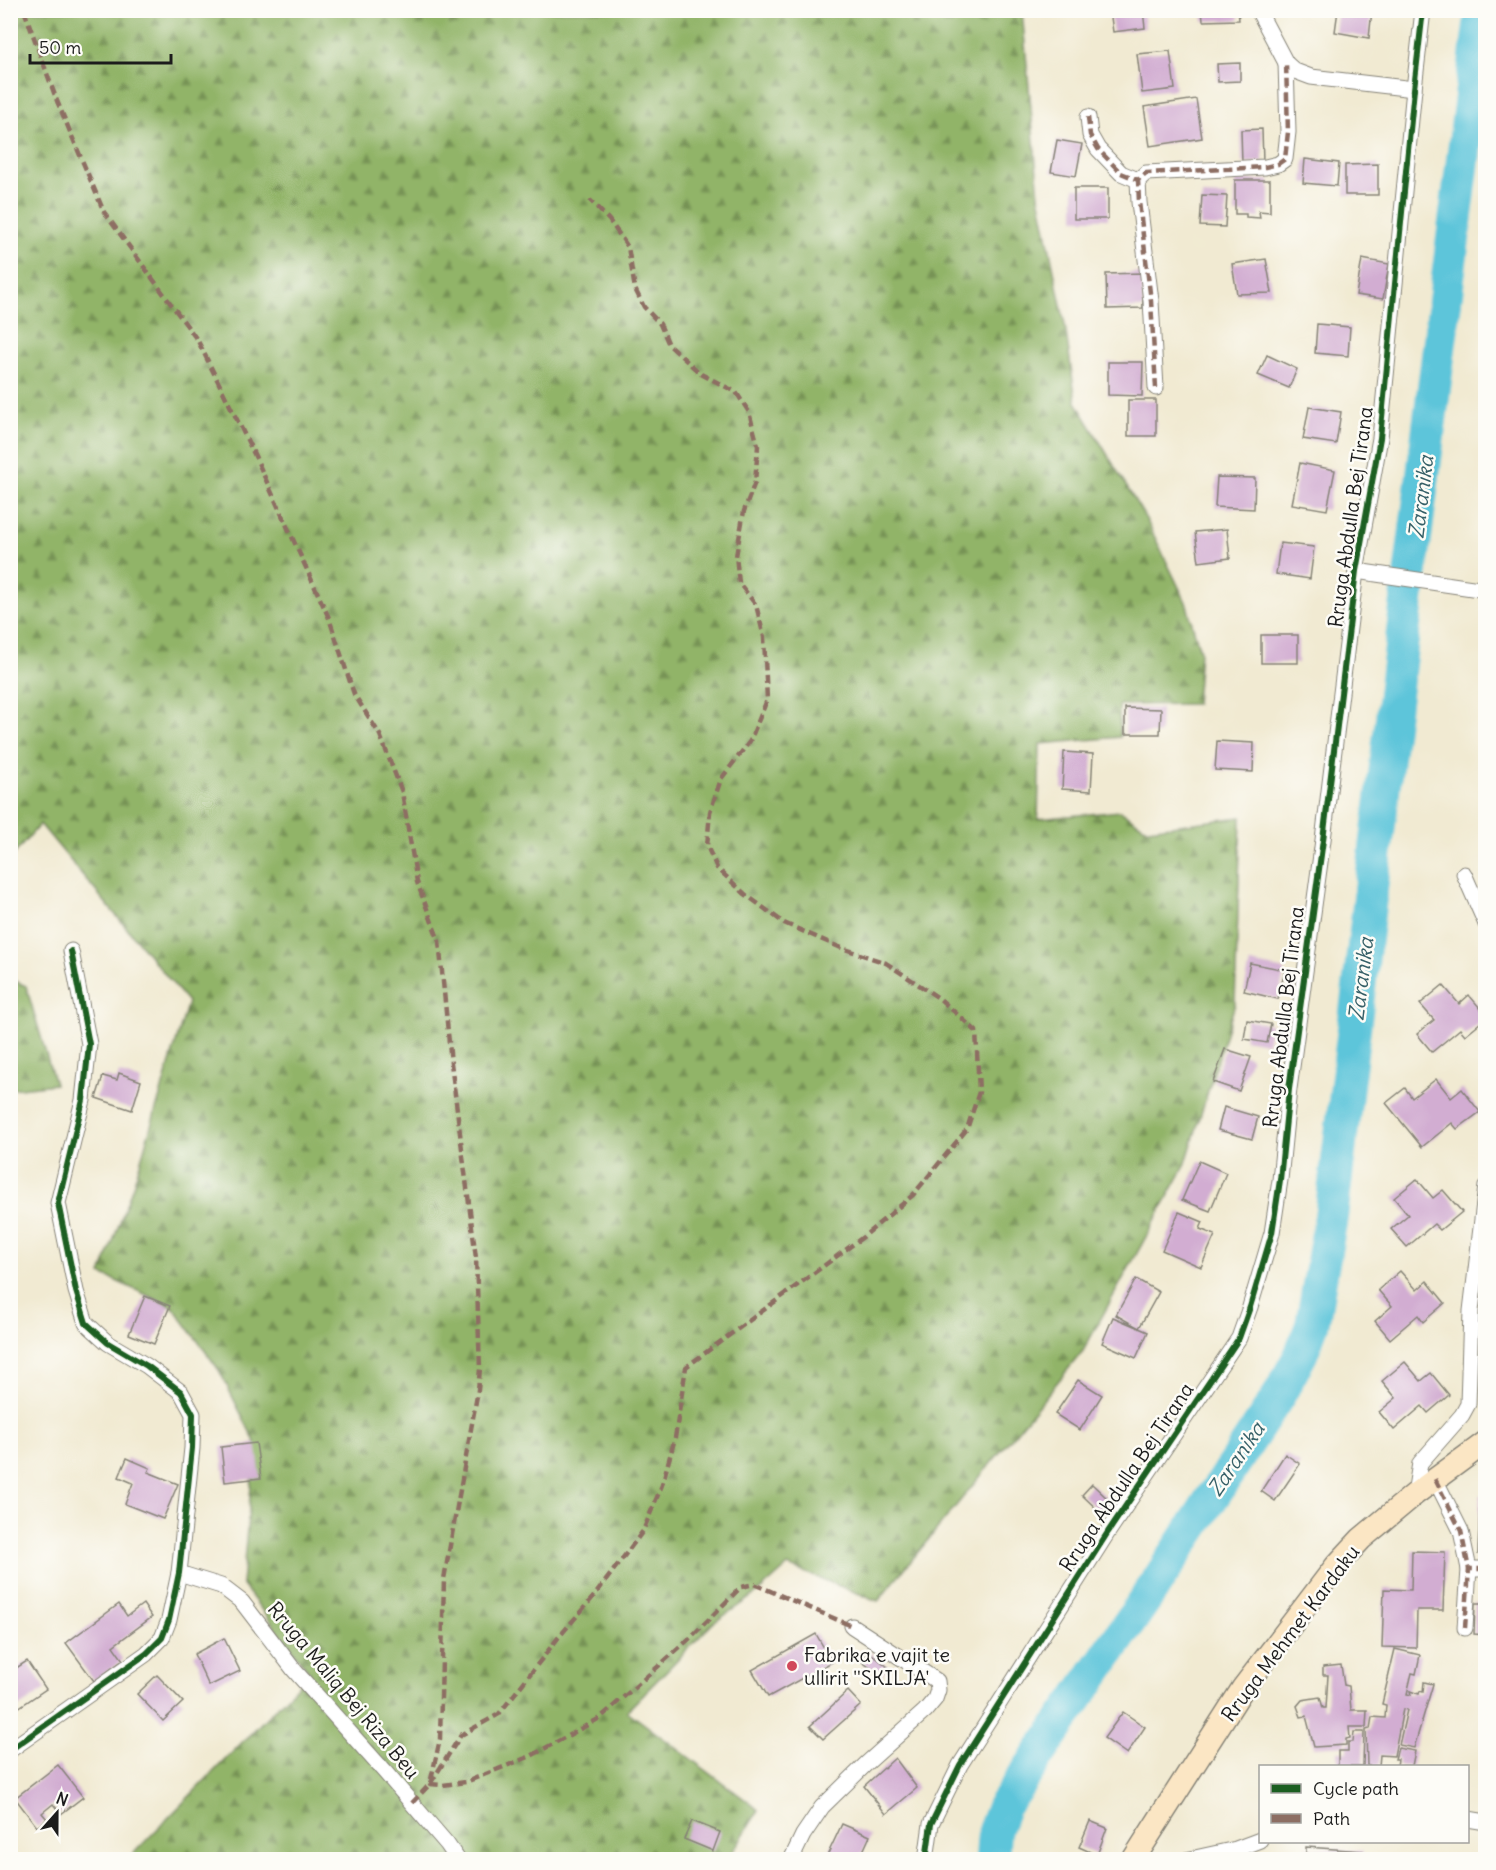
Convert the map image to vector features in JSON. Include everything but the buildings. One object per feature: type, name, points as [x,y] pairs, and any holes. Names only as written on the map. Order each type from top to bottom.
[{"type":"main road","name":"Rruga Mehmet Kardaku","points":[[1134,1860],[1244,1688],[1336,1566],[1361,1539],[1415,1494],[1485,1442]]},
{"type":"street","points":[[1258,10],[1286,63],[1295,71],[1311,77],[1414,89]]},
{"type":"street","name":"Rruga Abdulla Bej Tirana","points":[[926,1860],[931,1824],[960,1765],[1108,1532],[1239,1338],[1272,1233],[1356,571],[1380,438],[1414,89],[1424,10]]},
{"type":"street","points":[[1138,180],[1146,173],[1265,167],[1278,164],[1285,159],[1288,132],[1286,63]]},
{"type":"street","points":[[1088,117],[1090,135],[1098,149],[1121,173],[1138,180]]},
{"type":"street","points":[[1138,180],[1152,301],[1156,388]]},
{"type":"street","points":[[1356,571],[1485,590]]},
{"type":"street","points":[[1464,874],[1485,924]]},
{"type":"street","points":[[10,1750],[146,1654],[162,1638],[169,1620],[179,1573],[192,1448],[193,1413],[181,1392],[147,1366],[108,1343],[86,1323],[76,1291],[58,1203],[83,1100],[89,1044],[71,951]]},
{"type":"street","points":[[1415,1494],[1420,1463],[1462,1415],[1468,1404],[1471,1311],[1485,1186]]},
{"type":"street","points":[[1435,1479],[1461,1531],[1469,1569],[1465,1628]]},
{"type":"street","points":[[1469,1569],[1485,1569]]},
{"type":"street","name":"Rruga Maliq Bej Riza Beu","points":[[179,1573],[221,1587],[242,1602],[294,1670],[385,1772],[458,1860]]},
{"type":"street","points":[[791,1860],[803,1835],[822,1807],[925,1711],[935,1699],[938,1690],[937,1681],[852,1626]]},
{"type":"street","points":[[1469,1819],[1485,1822]]},
{"type":"street","points":[[1186,1860],[1236,1849],[1259,1840]]},
{"type":"green space","points":[[11,11],[1022,11],[1039,196],[1065,325],[1076,402],[1146,519],[1186,602],[1200,651],[1196,704],[1119,705],[1120,737],[1040,744],[1038,819],[1120,811],[1148,829],[1241,817],[1235,1004],[1185,1166],[1083,1351],[878,1601],[788,1566],[760,1591],[712,1624],[627,1711],[759,1810],[728,1859],[128,1859],[310,1673],[242,1584],[255,1442],[219,1370],[173,1307],[101,1274],[134,1183],[188,1002],[40,824],[11,858]]},
{"type":"green space","points":[[11,979],[26,986],[55,1084],[11,1089]]},
{"type":"waterway","name":"Zaranika","points":[[992,1860],[994,1831],[1003,1807],[1149,1594],[1279,1395],[1301,1354],[1312,1325],[1331,1217],[1482,10]]},
{"type":"marked path","points":[[24,10],[57,101],[104,212],[198,341],[255,456],[329,618],[354,694],[380,735],[402,792],[417,882],[439,941],[451,1063],[476,1258],[480,1369],[444,1579],[440,1739],[430,1784],[466,1782],[531,1756],[600,1718],[688,1640],[741,1587],[754,1584],[852,1626]]},
{"type":"marked path","points":[[1156,388],[1151,301],[1138,180],[1146,173],[1265,167],[1278,164],[1285,159],[1288,132],[1286,63]]},
{"type":"marked path","points":[[1088,117],[1090,135],[1098,149],[1121,173],[1138,180]]},
{"type":"marked path","points":[[412,1803],[430,1784],[461,1735],[499,1714],[595,1595],[643,1531],[662,1485],[675,1438],[686,1367],[863,1237],[913,1195],[967,1129],[979,1092],[976,1031],[940,999],[886,963],[839,947],[784,923],[745,894],[717,868],[707,846],[710,812],[721,779],[750,741],[767,700],[764,637],[756,605],[739,583],[736,556],[744,511],[755,482],[758,446],[749,412],[736,392],[701,374],[669,345],[660,324],[644,307],[635,289],[628,247],[609,220],[590,200]]},
{"type":"marked path","points":[[1435,1479],[1461,1531],[1469,1569]]},
{"type":"marked path","points":[[1465,1628],[1469,1569],[1486,1569]]},
{"type":"cycle path","points":[[926,1860],[931,1824],[960,1765],[1108,1532],[1239,1338],[1272,1233],[1356,571],[1380,438],[1423,10]]},
{"type":"cycle path","points":[[10,1750],[146,1654],[162,1638],[169,1620],[179,1573],[192,1448],[193,1414],[181,1392],[147,1366],[108,1343],[86,1323],[76,1291],[58,1203],[83,1100],[89,1044],[71,951]]},
{"type":"place","name":"Fabrika e vajit te ullirit ''SKILJA'","points":[[792,1666]]}]
